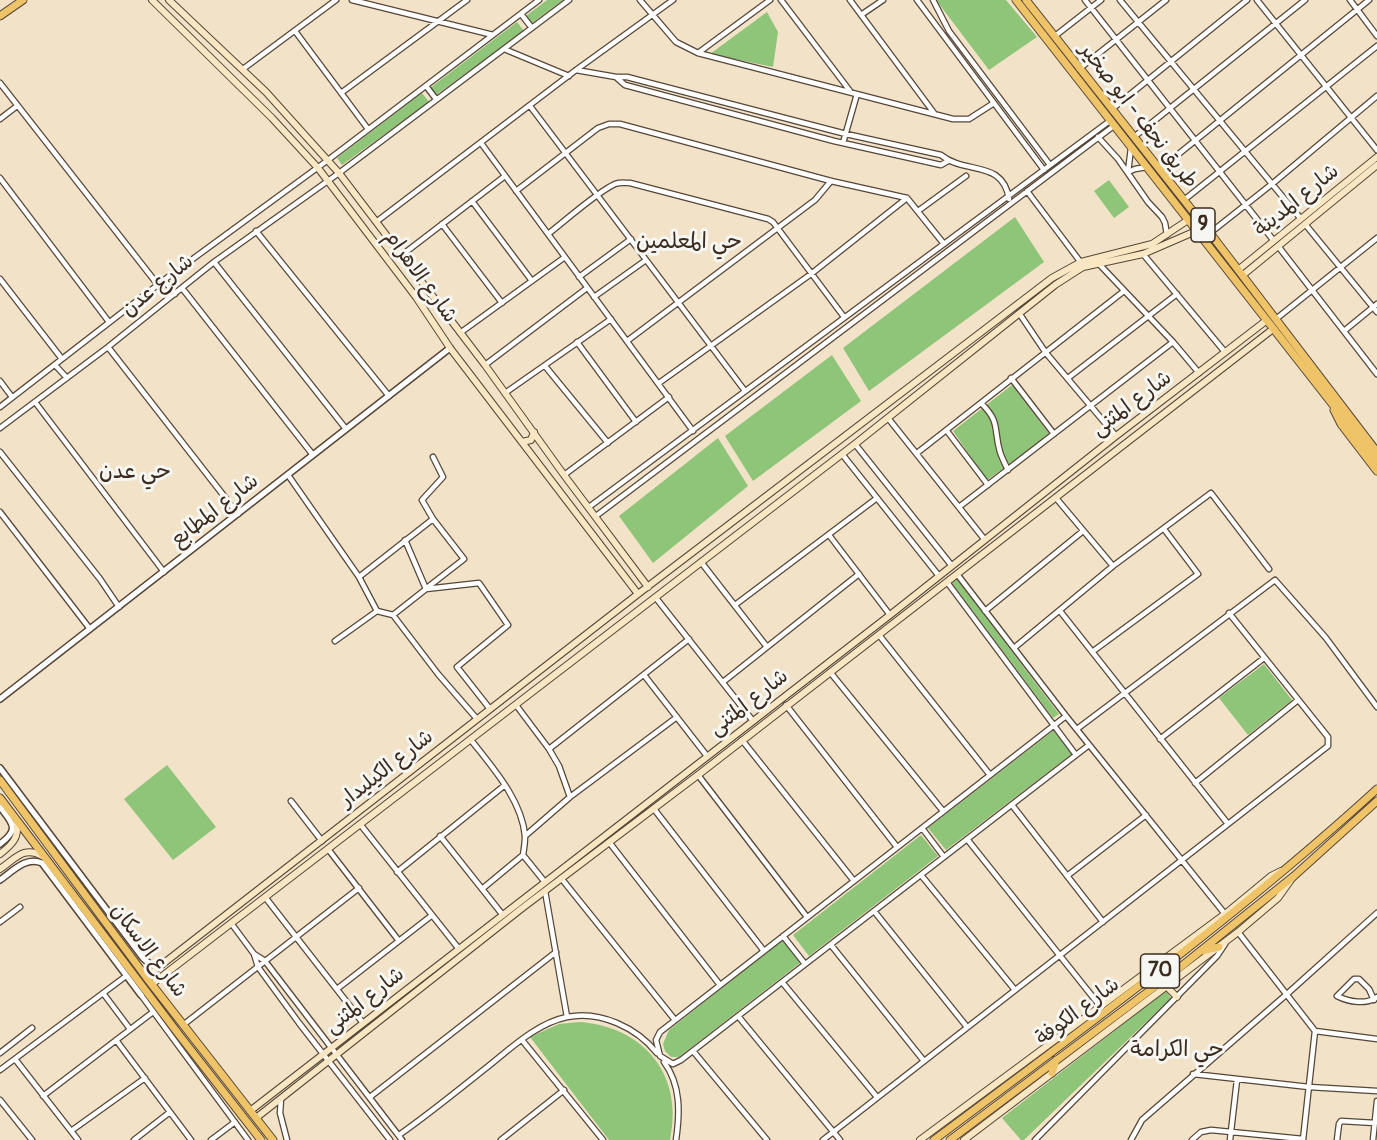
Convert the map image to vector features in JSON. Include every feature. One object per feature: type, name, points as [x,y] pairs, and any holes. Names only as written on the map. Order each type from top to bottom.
[{"type":"main road","points":[[0,16],[23,0]]},
{"type":"main road","name":"شارع الاهرام","points":[[152,0],[272,118],[328,180],[416,297],[450,348],[638,594]]},
{"type":"main road","name":"شارع الاهرام","points":[[169,0],[243,69],[290,117],[339,173],[485,365],[564,476],[648,587]]},
{"type":"main road","name":"طريق نجف - ابو صخير","points":[[1016,0],[1267,320],[1329,403],[1377,461]]},
{"type":"main road","name":"طريق نجف - ابو صخير","points":[[1029,1],[1079,69],[1210,233],[1377,452]]},
{"type":"main road","points":[[177,24],[183,22],[186,16]]},
{"type":"main road","points":[[186,33],[187,27],[195,25]]},
{"type":"main road","name":"شارع المدينة","points":[[1303,222],[1377,157]]},
{"type":"main road","name":"شارع المدينة","points":[[1240,273],[1377,165]]},
{"type":"main road","points":[[1097,262],[1152,244],[1188,220]]},
{"type":"main road","points":[[1082,264],[925,387],[921,386],[921,383],[937,371],[941,363],[1052,278],[1082,264],[1143,254],[1196,231]]},
{"type":"main road","points":[[416,297],[422,296],[427,290]]},
{"type":"main road","points":[[424,309],[427,302],[435,301]]},
{"type":"main road","name":"شارع المثنى","points":[[250,1111],[1267,320]]},
{"type":"main road","name":"شارع المثنى","points":[[256,1118],[530,902],[698,776],[786,705],[1273,329]]},
{"type":"main road","name":"شارع الكيليدار","points":[[146,977],[638,594],[941,363]]},
{"type":"main road","name":"شارع الكيليدار","points":[[152,984],[656,598],[925,387]]},
{"type":"main road","points":[[899,396],[906,396],[906,403]]},
{"type":"main road","points":[[1329,403],[1341,424],[1377,471]]},
{"type":"main road","points":[[522,442],[531,440],[534,432]]},
{"type":"main road","points":[[530,452],[534,444],[543,444]]},
{"type":"main road","points":[[1047,491],[1046,498],[1055,499]]},
{"type":"main road","points":[[1030,504],[1037,504],[1039,511]]},
{"type":"main road","points":[[608,555],[619,547]]},
{"type":"main road","points":[[440,762],[438,764],[433,762],[434,757],[459,738],[462,731]]},
{"type":"main road","points":[[409,774],[416,774],[416,781]]},
{"type":"main road","name":"شارع الاسكان","points":[[0,780],[73,872],[101,917],[146,977],[273,1140]]},
{"type":"main road","points":[[675,780],[676,786],[682,787]]},
{"type":"main road","points":[[665,788],[671,789],[671,796]]},
{"type":"main road","name":"شارع الكوفة","points":[[934,1140],[1050,1049],[1168,965],[1287,868],[1376,790]]},
{"type":"main road","name":"شارع الاسكان","points":[[0,798],[49,860],[68,892],[177,1038],[261,1140]]},
{"type":"main road","name":"شارع الكوفة","points":[[950,1140],[1199,952],[1293,876],[1377,801]]},
{"type":"main road","points":[[0,854],[16,839],[18,832],[16,819]]},
{"type":"main road","points":[[0,869],[28,851],[49,860]]},
{"type":"main road","points":[[920,1140],[1050,1049],[1100,1006],[1225,914],[1271,876],[1287,868]]},
{"type":"main road","points":[[964,1140],[1238,932],[1278,898],[1287,888],[1293,876]]},
{"type":"main road","points":[[525,896],[525,901],[530,902]]},
{"type":"main road","points":[[516,903],[521,904],[522,909]]},
{"type":"main road","points":[[101,917],[108,911]]},
{"type":"main road","points":[[1199,952],[1219,947]]},
{"type":"main road","points":[[161,964],[167,972]]},
{"type":"main road","points":[[1154,967],[1168,965]]},
{"type":"main road","points":[[1167,987],[1177,997]]},
{"type":"main road","points":[[1052,1073],[1056,1060]]},
{"type":"street","points":[[243,69],[336,0]]},
{"type":"street","points":[[352,0],[493,34]]},
{"type":"street","points":[[341,93],[467,0]]},
{"type":"street","name":"شارع عدن","points":[[0,407],[164,280],[318,168],[539,0]]},
{"type":"street","name":"شارع عدن","points":[[0,428],[108,347],[214,262],[339,173],[569,0]]},
{"type":"street","points":[[640,0],[676,42],[698,53],[953,119],[969,119],[994,103]]},
{"type":"street","points":[[376,222],[576,70],[673,0]]},
{"type":"street","points":[[698,53],[770,0]]},
{"type":"street","points":[[781,0],[850,92]]},
{"type":"street","points":[[850,0],[934,113]]},
{"type":"street","points":[[861,15],[883,0]]},
{"type":"street","points":[[917,0],[1044,171]]},
{"type":"street","points":[[933,0],[949,31],[1050,165]]},
{"type":"street","points":[[1085,0],[1376,371]]},
{"type":"street","points":[[1055,36],[1101,0]]},
{"type":"street","points":[[1120,0],[1303,222],[1375,305],[1377,312]]},
{"type":"street","points":[[1079,69],[1166,0]]},
{"type":"street","points":[[1112,109],[1247,0]]},
{"type":"street","points":[[1257,0],[1377,150]]},
{"type":"street","points":[[1134,137],[1305,0]]},
{"type":"street","points":[[1350,0],[1377,36]]},
{"type":"street","points":[[1160,169],[1369,0]]},
{"type":"street","points":[[521,14],[532,28]]},
{"type":"street","points":[[295,31],[368,129]]},
{"type":"street","points":[[943,35],[949,31]]},
{"type":"street","points":[[1184,200],[1377,46]]},
{"type":"street","points":[[504,49],[569,76]]},
{"type":"street","points":[[576,70],[627,77],[846,134],[941,156],[948,161],[980,169],[999,177],[1005,185],[1012,204]]},
{"type":"street","points":[[616,77],[625,85],[843,143],[941,165],[948,161]]},
{"type":"street","points":[[0,84],[158,285]]},
{"type":"street","points":[[426,86],[436,99]]},
{"type":"street","points":[[843,143],[857,94]]},
{"type":"street","points":[[1210,233],[1377,96]]},
{"type":"street","points":[[0,118],[17,106]]},
{"type":"street","points":[[530,106],[745,391]]},
{"type":"street","points":[[736,115],[738,106]]},
{"type":"street","points":[[589,507],[1050,165],[1094,133],[1113,123]]},
{"type":"street","points":[[596,516],[1012,204],[1098,138],[1113,123]]},
{"type":"street","points":[[516,191],[598,128],[609,124],[620,124],[831,181],[907,198],[944,244]]},
{"type":"street","points":[[1094,133],[1108,146],[1148,202],[1162,217],[1167,235]]},
{"type":"street","points":[[481,143],[693,431]]},
{"type":"street","points":[[1128,172],[1132,147]]},
{"type":"street","points":[[1128,172],[1147,167]]},
{"type":"street","points":[[402,255],[505,176]]},
{"type":"street","points":[[918,211],[966,176]]},
{"type":"street","points":[[0,178],[109,322]]},
{"type":"street","points":[[627,341],[814,200],[831,181]]},
{"type":"street","points":[[548,234],[613,185],[621,182],[768,219],[773,222],[844,317]]},
{"type":"street","points":[[1027,191],[1082,264]]},
{"type":"street","points":[[659,384],[811,274],[907,198]]},
{"type":"street","points":[[472,201],[532,281]]},
{"type":"street","points":[[442,224],[502,303]]},
{"type":"street","points":[[256,231],[389,396]]},
{"type":"street","points":[[1276,319],[1377,238]]},
{"type":"street","points":[[579,277],[631,239]]},
{"type":"street","points":[[1143,254],[1225,351]]},
{"type":"street","points":[[459,333],[565,257]]},
{"type":"street","points":[[594,297],[646,260]]},
{"type":"street","points":[[214,262],[346,429]]},
{"type":"street","points":[[1097,262],[1173,342],[1199,373]]},
{"type":"street","points":[[0,279],[62,359]]},
{"type":"street","points":[[164,280],[175,294]]},
{"type":"street","points":[[182,288],[313,455]]},
{"type":"street","points":[[485,365],[586,288]]},
{"type":"street","points":[[917,453],[1124,291]]},
{"type":"street","points":[[1068,378],[1177,294]]},
{"type":"street","points":[[1344,331],[1375,305]]},
{"type":"street","points":[[1019,313],[1046,353],[1116,436]]},
{"type":"street","points":[[505,393],[611,319]]},
{"type":"street","points":[[577,342],[636,422]]},
{"type":"street","points":[[959,507],[1173,342]]},
{"type":"street","points":[[108,347],[238,514]]},
{"type":"street","name":"شارع المطابع","points":[[0,699],[450,348]]},
{"type":"street","points":[[801,349],[801,356],[807,357]]},
{"type":"street","points":[[783,362],[790,365],[789,370]]},
{"type":"street","points":[[55,365],[67,378]]},
{"type":"street","points":[[545,366],[608,443]]},
{"type":"street","points":[[1011,378],[1054,434]]},
{"type":"street","points":[[0,381],[12,397]]},
{"type":"street","points":[[564,476],[669,397]]},
{"type":"street","points":[[35,402],[164,572]]},
{"type":"street","points":[[981,403],[992,413],[1000,452],[1008,470]]},
{"type":"street","points":[[888,418],[985,540]]},
{"type":"street","points":[[947,431],[988,485]]},
{"type":"street","points":[[855,444],[952,566]]},
{"type":"street","points":[[0,452],[100,579],[119,607]]},
{"type":"street","points":[[842,454],[939,576]]},
{"type":"street","points":[[393,615],[464,559],[433,519],[422,500],[443,477],[433,458]]},
{"type":"street","points":[[288,475],[359,576],[377,610],[393,615],[477,719]]},
{"type":"street","points":[[1014,648],[1113,566],[1211,493],[1269,569]]},
{"type":"street","points":[[735,605],[877,498]]},
{"type":"street","points":[[1055,499],[1113,566]]},
{"type":"street","points":[[0,512],[90,629]]},
{"type":"street","points":[[359,576],[433,519]]},
{"type":"street","points":[[1092,652],[1198,574],[1164,529]]},
{"type":"street","points":[[985,611],[1083,531]]},
{"type":"street","points":[[829,535],[890,615]]},
{"type":"street","points":[[405,540],[426,589]]},
{"type":"street","points":[[701,562],[767,647]]},
{"type":"street","points":[[723,682],[859,574]]},
{"type":"street","points":[[957,574],[1066,716],[1225,914]]},
{"type":"street","points":[[1077,729],[1275,580],[1326,638],[1377,706]]},
{"type":"street","points":[[947,582],[1076,755]]},
{"type":"street","points":[[426,589],[479,583],[508,625],[457,667],[490,709]]},
{"type":"street","points":[[656,598],[753,721]]},
{"type":"street","points":[[335,641],[377,610]]},
{"type":"street","points":[[1060,611],[1228,824]]},
{"type":"street","points":[[823,1140],[1328,746],[1328,737],[1229,613]]},
{"type":"street","points":[[879,635],[990,775]]},
{"type":"street","points":[[549,748],[689,639]]},
{"type":"street","points":[[1160,739],[1264,658]]},
{"type":"street","points":[[830,672],[943,811]]},
{"type":"street","points":[[644,675],[707,756]]},
{"type":"street","points":[[1195,783],[1298,700]]},
{"type":"street","points":[[516,705],[549,748],[559,766],[570,797]]},
{"type":"street","points":[[786,705],[897,847]]},
{"type":"street","points":[[1066,716],[657,1035],[656,1044],[660,1056],[673,1064],[693,1051],[1089,745]]},
{"type":"street","points":[[525,836],[570,797],[677,717]]},
{"type":"street","points":[[471,740],[505,785],[517,806],[525,836],[523,855],[482,889]]},
{"type":"street","points":[[742,740],[854,880]]},
{"type":"street","points":[[0,768],[73,872],[108,911],[147,962],[153,965],[161,964]]},
{"type":"street","points":[[698,776],[807,917]]},
{"type":"street","points":[[397,872],[505,785]]},
{"type":"street","points":[[291,801],[322,841]]},
{"type":"street","points":[[1012,805],[1103,922]]},
{"type":"street","points":[[0,807],[13,827],[10,837],[0,844]]},
{"type":"street","points":[[654,809],[764,951]]},
{"type":"street","points":[[1067,876],[1146,815]]},
{"type":"street","points":[[360,824],[459,949]]},
{"type":"street","points":[[922,828],[944,857]]},
{"type":"street","points":[[440,836],[502,914]]},
{"type":"street","points":[[967,839],[1100,1006]]},
{"type":"street","points":[[609,842],[720,985]]},
{"type":"street","points":[[328,849],[399,941]]},
{"type":"street","points":[[523,855],[544,881]]},
{"type":"street","points":[[0,880],[27,861],[37,860],[42,863],[68,892],[126,976],[144,994],[153,1012],[177,1038],[248,1140]]},
{"type":"street","points":[[921,875],[1015,990]]},
{"type":"street","points":[[561,878],[675,1020]]},
{"type":"street","points":[[183,1025],[359,888]]},
{"type":"street","points":[[545,891],[567,1017]]},
{"type":"street","points":[[265,897],[363,1023]]},
{"type":"street","points":[[0,922],[20,907]]},
{"type":"street","points":[[874,911],[967,1027]]},
{"type":"street","points":[[1131,1140],[1142,1120],[1377,913]]},
{"type":"street","points":[[337,989],[431,916]]},
{"type":"street","points":[[231,923],[254,954],[258,967],[294,1018],[390,1140]]},
{"type":"street","points":[[1192,1140],[1198,1134],[1206,1131],[1303,1140],[1315,1032],[1238,932]]},
{"type":"street","points":[[783,936],[805,964]]},
{"type":"street","points":[[1035,1140],[1217,956],[1226,941]]},
{"type":"street","points":[[831,945],[924,1061]]},
{"type":"street","points":[[370,1097],[556,952]]},
{"type":"street","points":[[254,954],[265,961],[401,1138],[522,1040],[546,1025],[567,1017],[585,1016],[602,1018],[626,1027],[641,1036],[660,1056],[671,1074],[677,1097],[676,1140]]},
{"type":"street","points":[[1,1067],[126,976]]},
{"type":"street","points":[[1354,979],[1359,979],[1376,998],[1359,1002],[1337,996],[1354,979]]},
{"type":"street","points":[[782,982],[878,1097]]},
{"type":"street","points":[[103,993],[130,1029]]},
{"type":"street","points":[[294,1018],[303,1011]]},
{"type":"street","points":[[42,1095],[153,1012]]},
{"type":"street","points":[[738,1016],[840,1140]]},
{"type":"street","points":[[0,1053],[32,1028]]},
{"type":"street","points":[[1315,1032],[1377,1039]]},
{"type":"street","points":[[116,1040],[191,1140]]},
{"type":"street","points":[[522,1040],[602,1140]]},
{"type":"street","points":[[693,1051],[767,1140]]},
{"type":"street","points":[[15,1059],[78,1140]]},
{"type":"street","points":[[1193,1074],[1309,1087],[1377,1091]]},
{"type":"street","points":[[71,1131],[145,1078]]},
{"type":"street","points":[[1230,1140],[1237,1080]]},
{"type":"street","points":[[501,1140],[564,1090]]},
{"type":"street","points":[[280,1099],[280,1113],[287,1140]]},
{"type":"street","points":[[0,1100],[32,1140]]},
{"type":"street","points":[[1373,1140],[1377,1101]]},
{"type":"street","points":[[134,1140],[170,1112]]},
{"type":"street","points":[[1337,1140],[1341,1121],[1375,1123]]},
{"type":"street","points":[[212,1140],[235,1122]]},
{"type":"green space","points":[[547,0],[563,0],[532,23],[526,16]]},
{"type":"green space","points":[[936,0],[1006,0],[1037,37],[989,70]]},
{"type":"green space","points":[[767,12],[778,32],[773,67],[710,54]]},
{"type":"green space","points":[[517,22],[524,31],[436,95],[430,88]]},
{"type":"green space","points":[[422,93],[429,102],[342,165],[337,158]]},
{"type":"green space","points":[[1109,180],[1129,207],[1114,218],[1094,191]]},
{"type":"green space","points":[[1015,217],[1044,262],[869,391],[843,348]]},
{"type":"green space","points":[[832,355],[861,401],[753,481],[725,436]]},
{"type":"green space","points":[[1012,385],[1050,435],[987,480],[953,431]]},
{"type":"green space","points":[[718,438],[748,486],[653,563],[619,516]]},
{"type":"green space","points":[[957,579],[1059,714],[1053,718],[952,583]]},
{"type":"green space","points":[[1264,664],[1292,700],[1248,735],[1219,698]]},
{"type":"green space","points":[[1054,730],[1073,753],[946,850],[928,828]]},
{"type":"green space","points":[[167,765],[216,827],[173,860],[124,799]]},
{"type":"green space","points":[[921,835],[938,856],[809,956],[793,935]]},
{"type":"green space","points":[[783,940],[800,963],[679,1057],[671,1057],[665,1051],[663,1044],[669,1030]]},
{"type":"green space","points":[[1166,991],[1171,998],[1024,1140],[1021,1140],[1002,1118]]},
{"type":"green space","points":[[580,1022],[603,1026],[623,1034],[641,1045],[655,1059],[665,1076],[671,1095],[673,1117],[670,1140],[609,1140],[530,1037],[559,1024]]},
{"type":"district","name":"حي المعلمین","points":[[689,242]]},
{"type":"district","name":"حي عدن","points":[[135,472]]},
{"type":"district","name":"حي الكرامة","points":[[1177,1050]]}]
